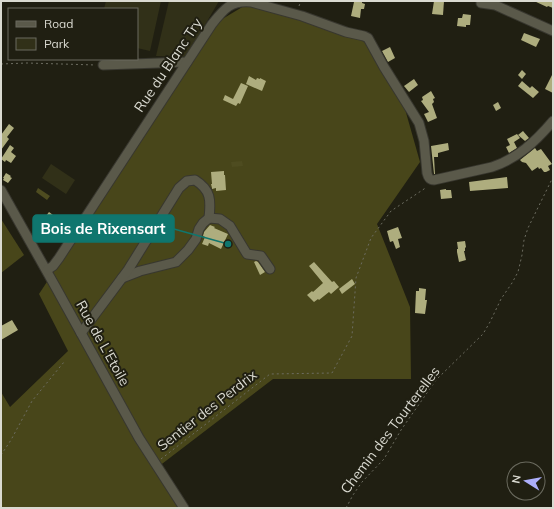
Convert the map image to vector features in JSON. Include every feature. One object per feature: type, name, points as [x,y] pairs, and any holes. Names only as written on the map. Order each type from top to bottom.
[{"type":"street","name":"Rue du Blanc Try","points":[[47,270],[53,266],[59,258],[212,24],[224,10],[232,4],[240,2],[251,2],[302,16],[346,32],[366,37],[419,123],[424,142],[428,177],[432,180]]},
{"type":"street","points":[[481,3],[495,5],[553,31]]},
{"type":"street","points":[[102,65],[187,62]]},
{"type":"street","points":[[432,180],[499,165],[527,148],[553,121]]},
{"type":"street","points":[[81,333],[122,278],[179,188],[188,181],[195,180],[202,184],[209,195],[211,204],[209,218],[199,229],[196,239],[188,250],[176,262],[140,271],[122,278]]},
{"type":"street","name":"Rue de L'Etoile","points":[[1,190],[47,270],[139,438],[184,508]]},
{"type":"street","points":[[209,218],[220,219],[230,226],[247,254],[261,256],[270,269]]},
{"type":"path","points":[[1,64],[27,63],[102,65]]},
{"type":"path","name":"Chemin des Tourterelles","points":[[346,508],[352,495],[362,482],[384,459],[401,430],[436,380],[483,334],[501,299],[518,272],[524,240],[528,228],[553,177]]},
{"type":"path","name":"Sentier des Perdrix","points":[[155,464],[270,374],[332,374],[352,336],[356,278],[371,238],[391,211],[427,188],[432,180]]},
{"type":"path","points":[[1,455],[11,440],[32,401],[64,362]]},
{"type":"green space","points":[[106,1],[161,1],[150,51],[138,48],[138,8],[104,8]]},
{"type":"green space","points":[[169,1],[219,1],[186,57],[156,56]]},
{"type":"green space","points":[[51,164],[75,180],[66,194],[42,178]]},
{"type":"shaded area","points":[[249,3],[371,40],[405,109],[420,162],[377,224],[410,307],[411,379],[273,379],[154,470],[178,508],[1,508],[1,392],[10,407],[68,351],[39,294],[219,21]]},
{"type":"shaded area","points":[[242,161],[243,166],[232,167],[231,162]]},
{"type":"shaded area","points":[[38,188],[50,196],[47,200],[36,192]]},
{"type":"shaded area","points":[[1,219],[24,255],[1,273]]},
{"type":"building","points":[[355,1],[362,1],[362,3],[365,4],[364,9],[361,9],[360,18],[351,16]]},
{"type":"building","points":[[434,1],[444,1],[443,15],[432,14]]},
{"type":"building","points":[[534,1],[553,1],[553,8],[547,7]]},
{"type":"building","points":[[463,14],[471,15],[470,25],[466,25],[466,27],[457,26],[458,18],[462,18]]},
{"type":"building","points":[[524,33],[540,39],[536,47],[521,40]]},
{"type":"building","points":[[390,47],[395,58],[388,62],[382,51]]},
{"type":"building","points":[[522,70],[526,74],[522,79],[518,75]]},
{"type":"building","points":[[553,73],[553,93],[545,89]]},
{"type":"building","points":[[249,76],[256,80],[257,78],[260,78],[266,81],[262,91],[246,84]]},
{"type":"building","points":[[414,79],[418,85],[409,92],[404,86]]},
{"type":"building","points":[[522,81],[530,88],[532,86],[539,92],[533,98],[518,86]]},
{"type":"building","points":[[241,83],[248,86],[240,104],[238,103],[236,106],[223,100],[225,95],[233,99]]},
{"type":"building","points":[[431,91],[435,98],[433,99],[434,102],[432,104],[437,118],[428,122],[424,114],[429,112],[421,101],[423,100],[422,97]]},
{"type":"building","points":[[498,102],[501,108],[496,111],[493,105]]},
{"type":"building","points":[[9,124],[14,128],[7,137],[9,139],[1,150],[1,135]]},
{"type":"building","points":[[523,131],[529,138],[525,141],[518,135]]},
{"type":"building","points":[[517,134],[520,138],[514,142],[517,148],[509,153],[506,147],[510,145],[507,139]]},
{"type":"building","points":[[448,143],[449,150],[438,153],[438,157],[434,157],[434,174],[431,146]]},
{"type":"building","points":[[10,145],[14,148],[11,152],[16,156],[11,163],[6,160],[5,162],[1,159]]},
{"type":"building","points":[[535,148],[537,151],[541,149],[552,164],[548,166],[550,170],[544,172],[538,167],[532,171],[526,163],[520,160]]},
{"type":"building","points":[[224,171],[226,190],[216,191],[216,188],[212,189],[211,172]]},
{"type":"building","points":[[6,173],[12,178],[8,183],[3,180]]},
{"type":"building","points":[[507,177],[508,188],[470,191],[469,182]]},
{"type":"building","points":[[440,190],[451,190],[452,198],[441,199]]},
{"type":"building","points":[[49,212],[61,221],[56,226],[67,235],[62,242],[57,238],[59,235],[42,221]]},
{"type":"building","points":[[210,225],[228,234],[221,249],[209,243],[208,246],[202,244],[205,237],[203,236],[204,232]]},
{"type":"building","points":[[398,227],[402,238],[398,239],[400,247],[396,249],[393,241],[390,242],[387,231]]},
{"type":"building","points":[[465,241],[466,247],[464,251],[466,260],[459,262],[457,242]]},
{"type":"building","points":[[256,261],[265,272],[260,275],[254,262]]},
{"type":"building","points":[[314,262],[332,282],[334,281],[339,287],[331,294],[329,292],[314,302],[307,295],[323,283],[309,266]]},
{"type":"building","points":[[352,279],[355,284],[342,294],[339,289]]},
{"type":"building","points":[[419,288],[426,289],[425,300],[427,300],[425,314],[415,313],[416,291],[419,291]]},
{"type":"building","points":[[12,320],[18,330],[1,340],[1,326]]},
{"type":"place","name":"Bois de Rixensart","points":[[228,244]]}]
